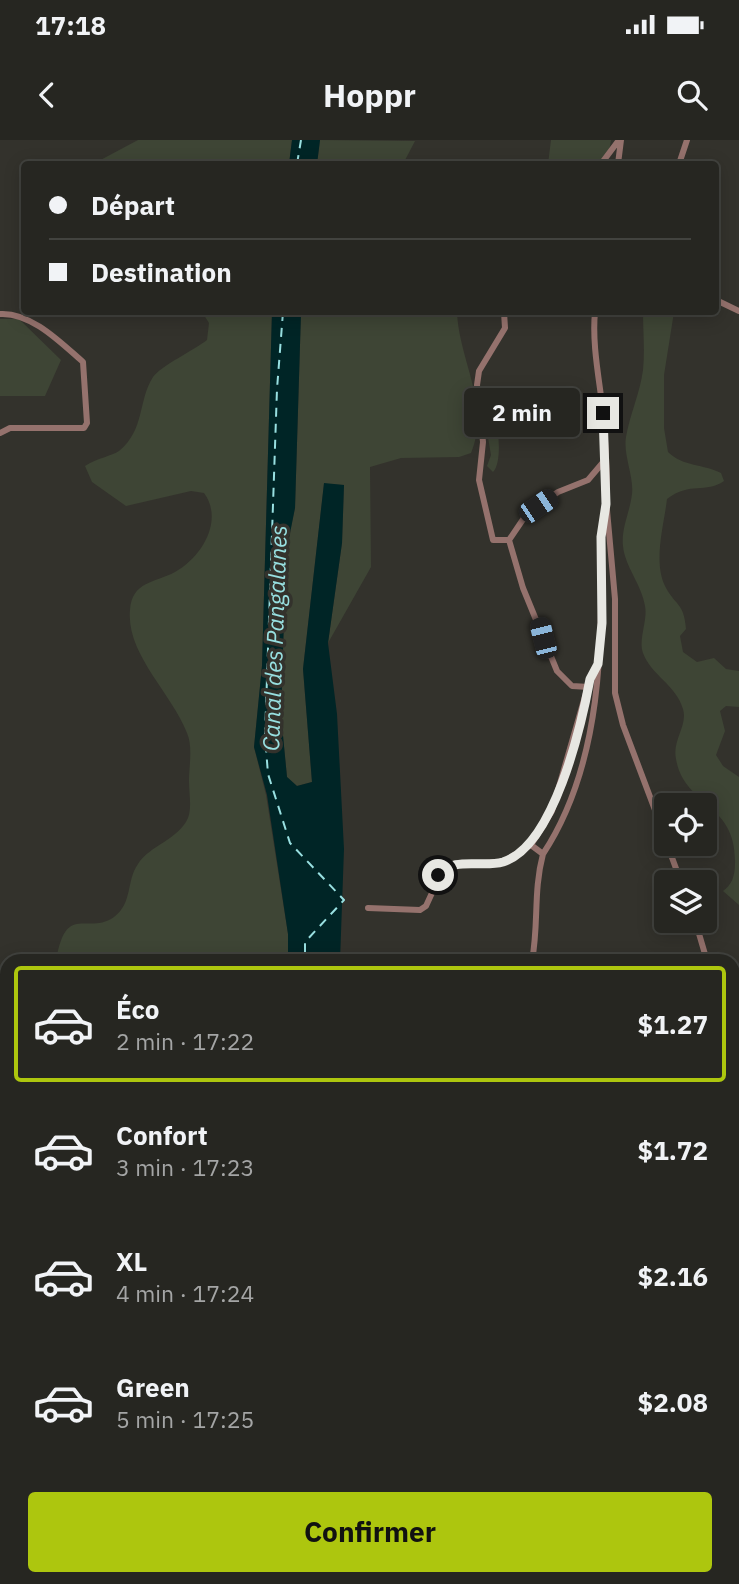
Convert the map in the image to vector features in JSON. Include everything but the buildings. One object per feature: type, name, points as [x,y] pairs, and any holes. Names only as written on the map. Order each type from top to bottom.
[{"type":"street","points":[[603,161],[620,140]]},
{"type":"street","points":[[618,161],[620,140]]},
{"type":"street","points":[[680,161],[687,140]]},
{"type":"street","points":[[719,301],[739,311]]},
{"type":"street","points":[[0,314],[13,313],[51,334],[83,362],[87,423],[84,428],[10,428],[0,433]]},
{"type":"street","points":[[504,315],[505,328],[479,371],[477,385],[483,442],[479,480],[488,528],[493,540],[509,540]]},
{"type":"street","points":[[595,315],[606,460],[606,504],[615,599],[615,693],[623,725],[654,808]]},
{"type":"street","points":[[509,540],[526,515],[558,492],[588,480],[606,460]]},
{"type":"street","points":[[533,954],[536,939],[535,884],[543,854],[565,815],[592,723],[602,623],[601,537],[606,504]]},
{"type":"street","points":[[509,540],[523,588],[557,671],[572,686],[589,687]]},
{"type":"street","points":[[368,908],[420,910],[426,906],[443,869],[450,865],[503,862],[531,845],[552,811],[598,664]]},
{"type":"street","points":[[531,845],[543,854]]},
{"type":"street","points":[[699,933],[705,954]]},
{"type":"green space","points":[[138,140],[292,140],[289,161],[99,161]]},
{"type":"green space","points":[[320,140],[415,141],[405,161],[317,161]]},
{"type":"green space","points":[[551,140],[611,140],[608,161],[548,161]]},
{"type":"green space","points":[[204,315],[272,315],[262,666],[254,747],[266,795],[288,934],[288,954],[58,954],[65,931],[72,926],[104,922],[120,911],[127,899],[138,864],[149,852],[178,832],[189,814],[189,738],[135,642],[130,610],[135,593],[140,588],[175,572],[201,548],[211,526],[210,504],[204,493],[191,491],[126,506],[92,482],[85,466],[116,453],[127,443],[137,424],[153,377],[207,340],[209,323]]},
{"type":"green space","points":[[301,315],[457,315],[478,418],[471,453],[459,457],[401,458],[370,467],[371,567],[328,643],[342,543],[344,485],[324,484],[303,669],[312,782],[297,786],[287,777],[281,715],[286,552],[295,508]]},
{"type":"green space","points":[[643,315],[674,315],[664,375],[664,428],[668,452],[687,463],[721,473],[724,481],[710,487],[683,490],[667,499],[660,543],[660,566],[665,586],[683,614],[686,629],[680,636],[683,652],[697,662],[714,658],[726,669],[739,671],[739,707],[726,706],[720,711],[725,731],[716,755],[723,766],[739,777],[739,905],[723,891],[731,883],[735,868],[733,844],[728,828],[717,814],[717,793],[695,793],[681,775],[675,752],[683,721],[683,709],[675,693],[652,668],[643,653],[645,606],[624,554],[623,533],[632,487],[626,437],[643,370]]},
{"type":"green space","points":[[0,319],[19,319],[61,360],[45,396],[0,396]]},
{"type":"green space","points":[[484,389],[492,402],[498,428],[499,454],[493,472],[487,466],[491,455],[480,391]]},
{"type":"water","points":[[292,140],[320,140],[317,161],[289,161]]},
{"type":"water","name":"Canal des Pangalanes","points":[[272,315],[301,315],[295,508],[286,553],[281,715],[287,777],[297,786],[312,782],[303,669],[324,483],[344,485],[342,543],[328,643],[337,714],[344,849],[340,954],[288,954],[288,934],[267,795],[254,747],[262,666]]},
{"type":"ferry route","points":[[298,161],[301,140]]},
{"type":"ferry route","points":[[283,315],[277,389],[265,736],[268,774],[290,843],[344,900],[305,942],[305,954]]},
{"type":"route","points":[[438,875],[450,865],[503,862],[519,855],[531,845],[552,811],[590,679],[598,664],[602,623],[601,537],[606,504],[606,437],[603,413]]}]
